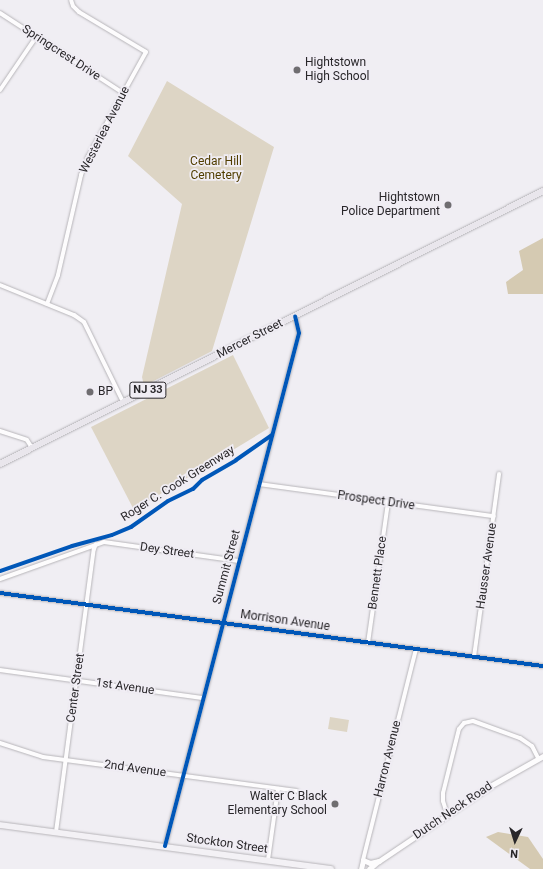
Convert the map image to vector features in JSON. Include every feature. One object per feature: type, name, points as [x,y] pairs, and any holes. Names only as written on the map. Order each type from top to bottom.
[{"type":"main road","name":"Mercer Street","points":[[0,464],[543,191]]},
{"type":"main road","name":"Stockton Street","points":[[0,825],[331,869]]},
{"type":"street","name":"Westerlea Avenue","points":[[47,304],[60,271],[81,175],[88,157],[146,52],[78,12],[73,6],[71,0]]},
{"type":"street","name":"Springcrest Drive","points":[[0,13],[124,93]]},
{"type":"street","points":[[0,90],[36,37]]},
{"type":"street","points":[[0,285],[74,315],[84,322],[123,402]]},
{"type":"street","name":"Summit Street","points":[[164,846],[299,333],[295,316]]},
{"type":"street","points":[[0,431],[27,440],[32,448]]},
{"type":"street","name":"Hausser Avenue","points":[[474,657],[500,474]]},
{"type":"street","name":"Prospect Drive","points":[[259,484],[388,503],[494,516]]},
{"type":"street","name":"Bennett Place","points":[[368,642],[388,503]]},
{"type":"street","name":"Dey Street","points":[[0,579],[104,542],[239,561]]},
{"type":"street","name":"Center Street","points":[[56,832],[94,549],[96,544]]},
{"type":"street","name":"Morrison Avenue","points":[[0,593],[543,666]]},
{"type":"street","name":"Harron Avenue","points":[[361,869],[416,649]]},
{"type":"street","name":"1st Avenue","points":[[0,670],[202,698]]},
{"type":"street","points":[[447,814],[443,801],[443,793],[459,729],[464,723],[473,722],[520,738],[532,746],[541,757]]},
{"type":"street","name":"2nd Avenue","points":[[0,743],[35,756],[296,791]]},
{"type":"street","name":"Dutch Neck Road","points":[[369,869],[447,814],[541,757]]},
{"type":"street","points":[[268,860],[278,789]]},
{"type":"street","points":[[363,860],[370,863],[379,861]]},
{"type":"green space","name":"Cedar Hill Cemetery","points":[[167,81],[274,147],[212,351],[144,386],[142,377],[182,204],[128,156]]},
{"type":"green space","points":[[233,355],[269,428],[134,510],[91,427]]},
{"type":"green space","points":[[330,717],[349,720],[347,732],[328,729]]},
{"type":"shaded area","points":[[543,238],[543,294],[508,294],[506,282],[523,270],[519,251]]},
{"type":"shaded area","points":[[498,832],[528,837],[543,859],[543,869],[530,869],[486,837]]},
{"type":"cycle path","points":[[165,846],[299,333],[295,316]]},
{"type":"cycle path","name":"Roger C. Cook Greenway","points":[[0,571],[72,546],[112,535],[131,527],[168,501],[193,489],[202,480],[236,460],[272,435]]},
{"type":"cycle path","points":[[0,593],[543,666]]},
{"type":"place","name":"Hightstown High School","points":[[297,70]]},
{"type":"place","name":"Hightstown Police Department","points":[[448,205]]},
{"type":"place","name":"BP","points":[[90,392]]},
{"type":"place","name":"Walter C Black Elementary School","points":[[335,804]]}]
